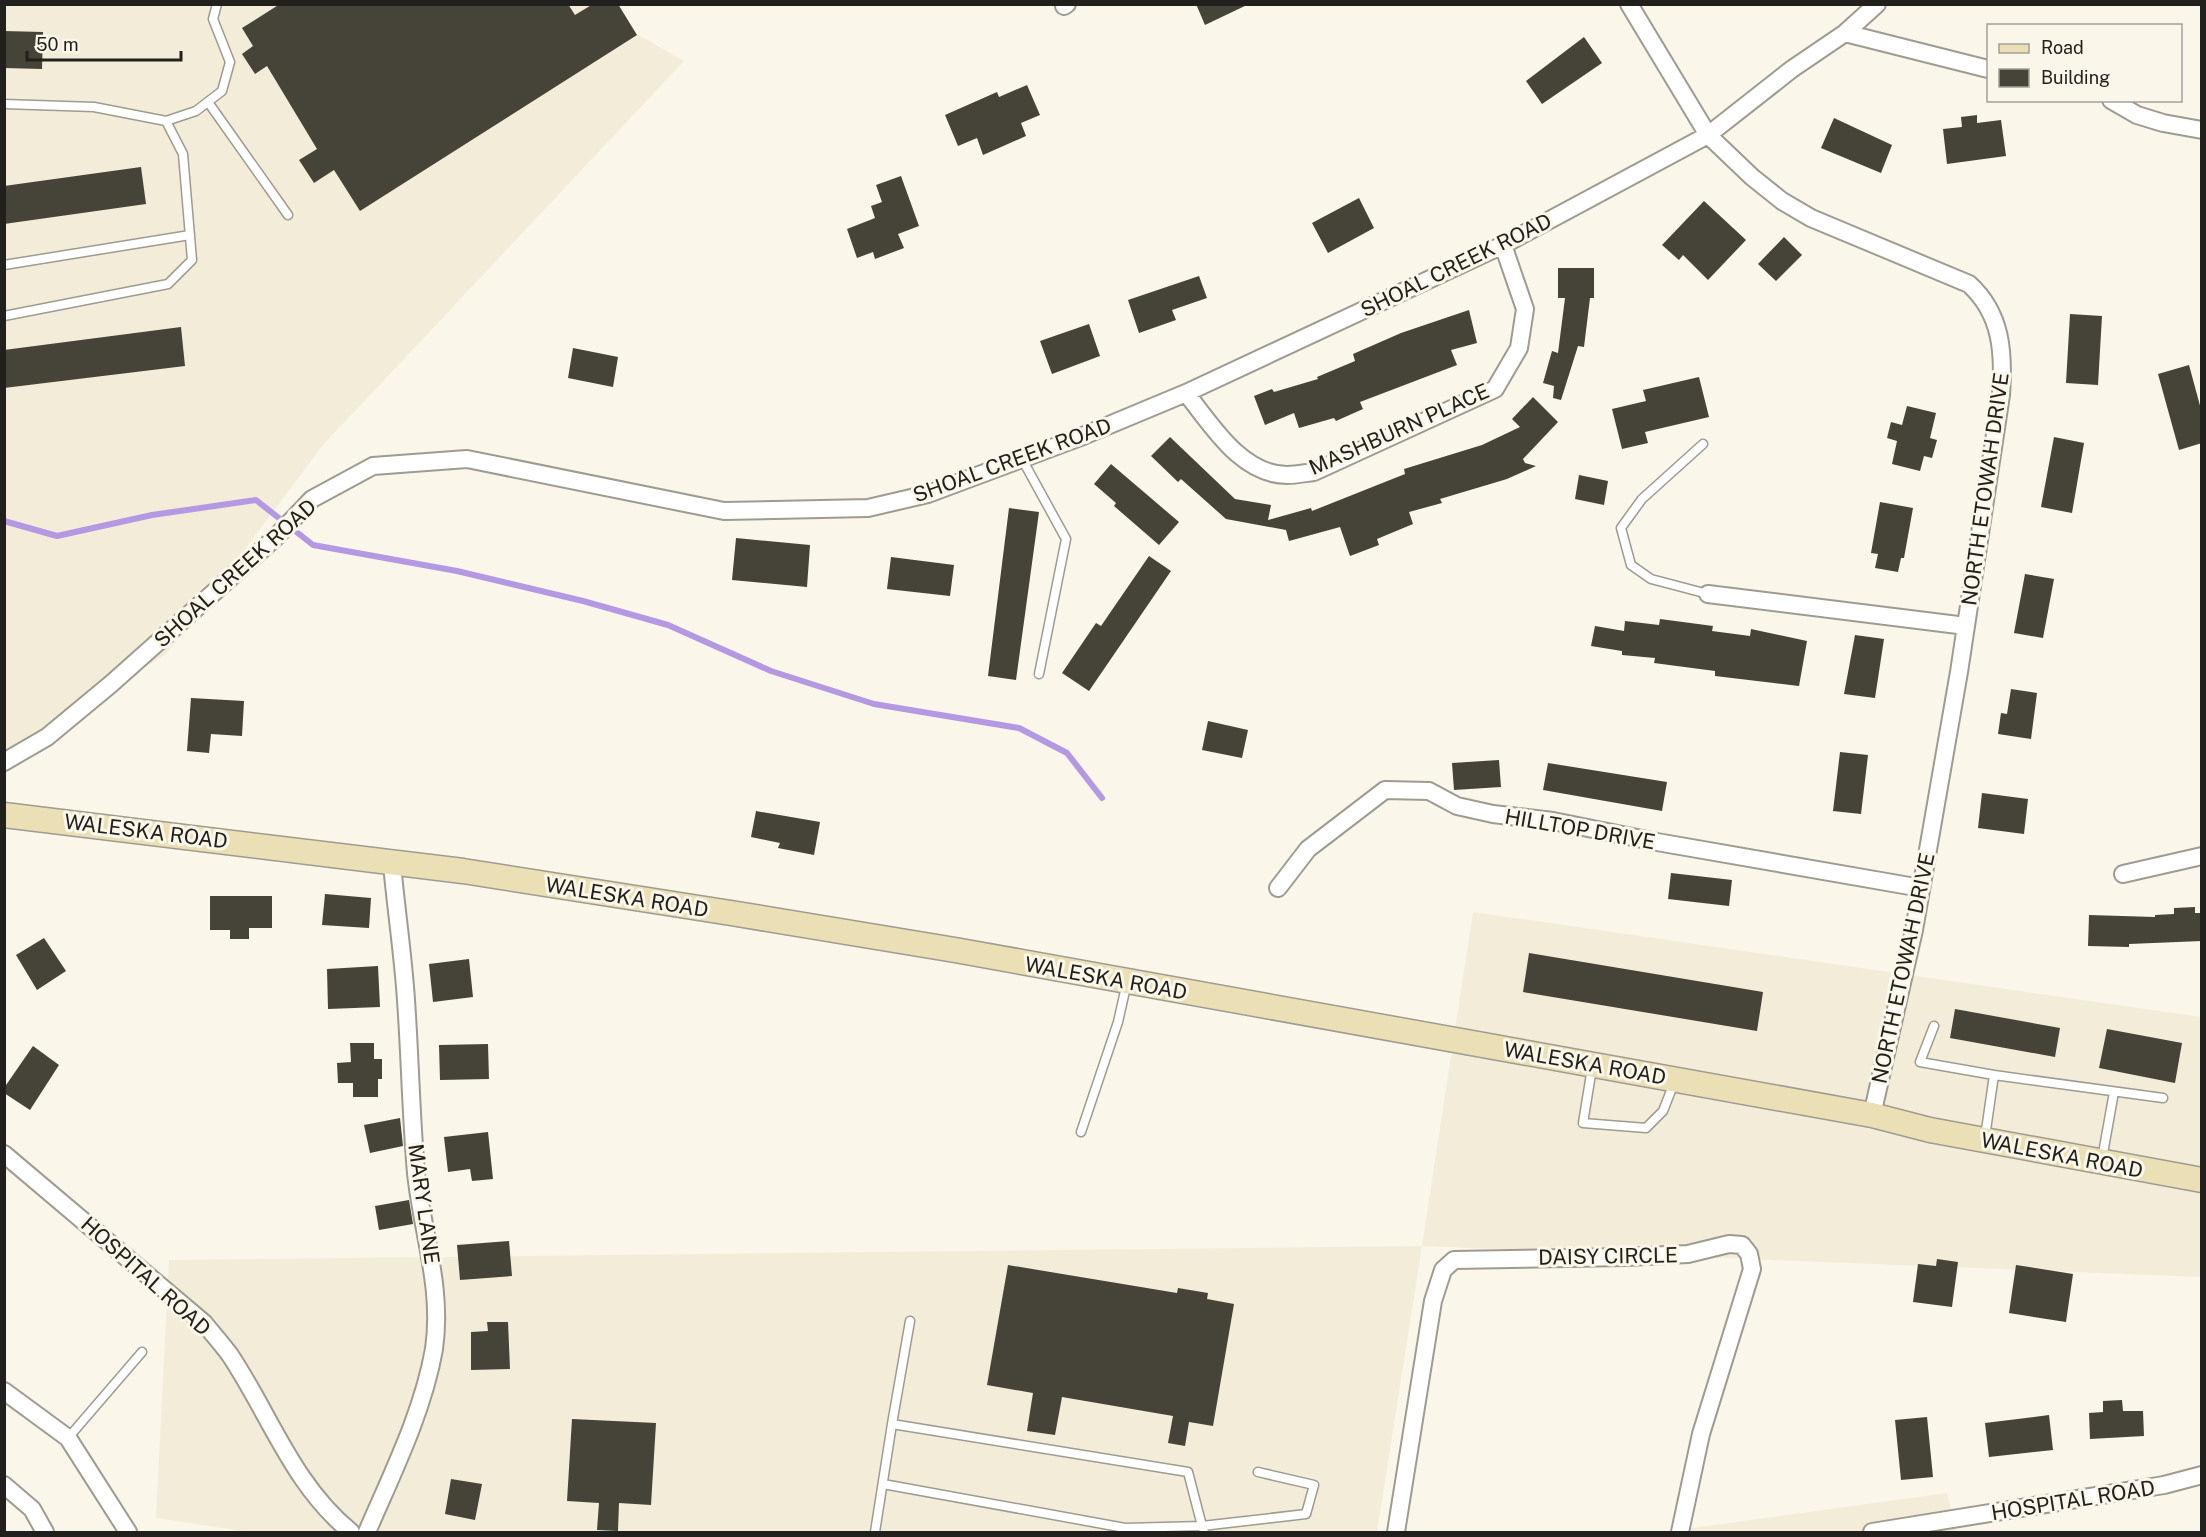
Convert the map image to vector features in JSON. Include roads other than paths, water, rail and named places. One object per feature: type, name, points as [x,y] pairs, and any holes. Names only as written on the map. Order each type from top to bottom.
[{"type":"main road","name":"WALESKA ROAD","points":[[4,815],[463,871],[731,913],[1127,981],[1872,1115],[1984,1140],[2202,1180]]},
{"type":"street","name":"NORTH ETOWAH DRIVE","points":[[1629,4],[1708,135],[1782,201],[1811,218],[1969,284],[1982,296],[1992,313],[1999,333],[2004,360],[2001,395],[1966,627],[1921,888],[1872,1115]]},
{"type":"street","name":"SHOAL CREEK ROAD","points":[[4,762],[47,737],[102,692],[276,537],[312,500],[373,466],[468,459],[724,511],[868,508],[928,494],[1186,393],[1503,245],[1708,135],[1792,69],[1845,33],[1877,4]]},
{"type":"street","points":[[1845,33],[1987,68]]},
{"type":"street","points":[[2114,102],[2137,115],[2163,123],[2202,130]]},
{"type":"street","name":"MASHBURN PLACE","points":[[1186,393],[1235,454],[1254,466],[1284,475],[1314,472],[1495,389],[1519,348],[1525,309],[1503,245]]},
{"type":"street","points":[[1708,594],[1966,627]]},
{"type":"street","name":"HILLTOP DRIVE","points":[[1278,888],[1308,849],[1385,790],[1429,791],[1457,806],[1493,814],[1553,821],[1657,842],[1921,888]]},
{"type":"street","points":[[2123,874],[2202,856]]},
{"type":"street","name":"MARY LANE","points":[[367,1533],[402,1452],[422,1394],[434,1349],[436,1312],[433,1269],[417,1176],[406,998],[392,864]]},
{"type":"street","name":"HOSPITAL ROAD","points":[[4,1154],[204,1323],[230,1354],[292,1466],[336,1520],[351,1533]]},
{"type":"street","name":"DAISY CIRCLE","points":[[1396,1533],[1434,1301],[1443,1270],[1454,1260],[1636,1257],[1688,1254],[1729,1244],[1742,1245],[1749,1254],[1752,1269],[1701,1434],[1680,1533]]},
{"type":"street","points":[[4,1390],[68,1438],[128,1533]]},
{"type":"street","name":"HOSPITAL ROAD","points":[[1872,1533],[2164,1485],[2202,1475]]},
{"type":"street","points":[[4,1485],[32,1509],[45,1533]]},
{"type":"lane","points":[[4,104],[94,107],[166,121],[196,111],[222,91],[230,62],[213,19],[217,4]]},
{"type":"lane","points":[[208,102],[288,215]]},
{"type":"lane","points":[[4,316],[168,284],[192,260],[183,154],[166,121]]},
{"type":"lane","points":[[4,266],[189,236]]},
{"type":"lane","points":[[1703,444],[1642,499],[1622,528],[1631,565],[1651,579],[1708,594]]},
{"type":"lane","points":[[1022,459],[1066,539],[1039,674]]},
{"type":"lane","points":[[1081,1132],[1118,1022],[1127,981]]},
{"type":"lane","points":[[1934,1026],[1920,1062],[1994,1076],[2163,1098]]},
{"type":"lane","points":[[1593,1065],[1583,1123],[1646,1128],[1663,1112],[1675,1080]]},
{"type":"lane","points":[[1984,1140],[1994,1076]]},
{"type":"lane","points":[[2102,1163],[2114,1092]]},
{"type":"lane","points":[[875,1533],[910,1322]]},
{"type":"lane","points":[[68,1438],[142,1352]]},
{"type":"lane","points":[[892,1424],[1188,1472],[1203,1529]]},
{"type":"lane","points":[[883,1485],[1125,1528],[1203,1529],[1306,1514],[1314,1485],[1258,1472]]},
{"type":"waterway","points":[[4,521],[57,536],[152,515],[256,500],[313,545],[457,571],[583,601],[668,625],[771,671],[874,704],[1019,728],[1067,753],[1102,798]]}]
